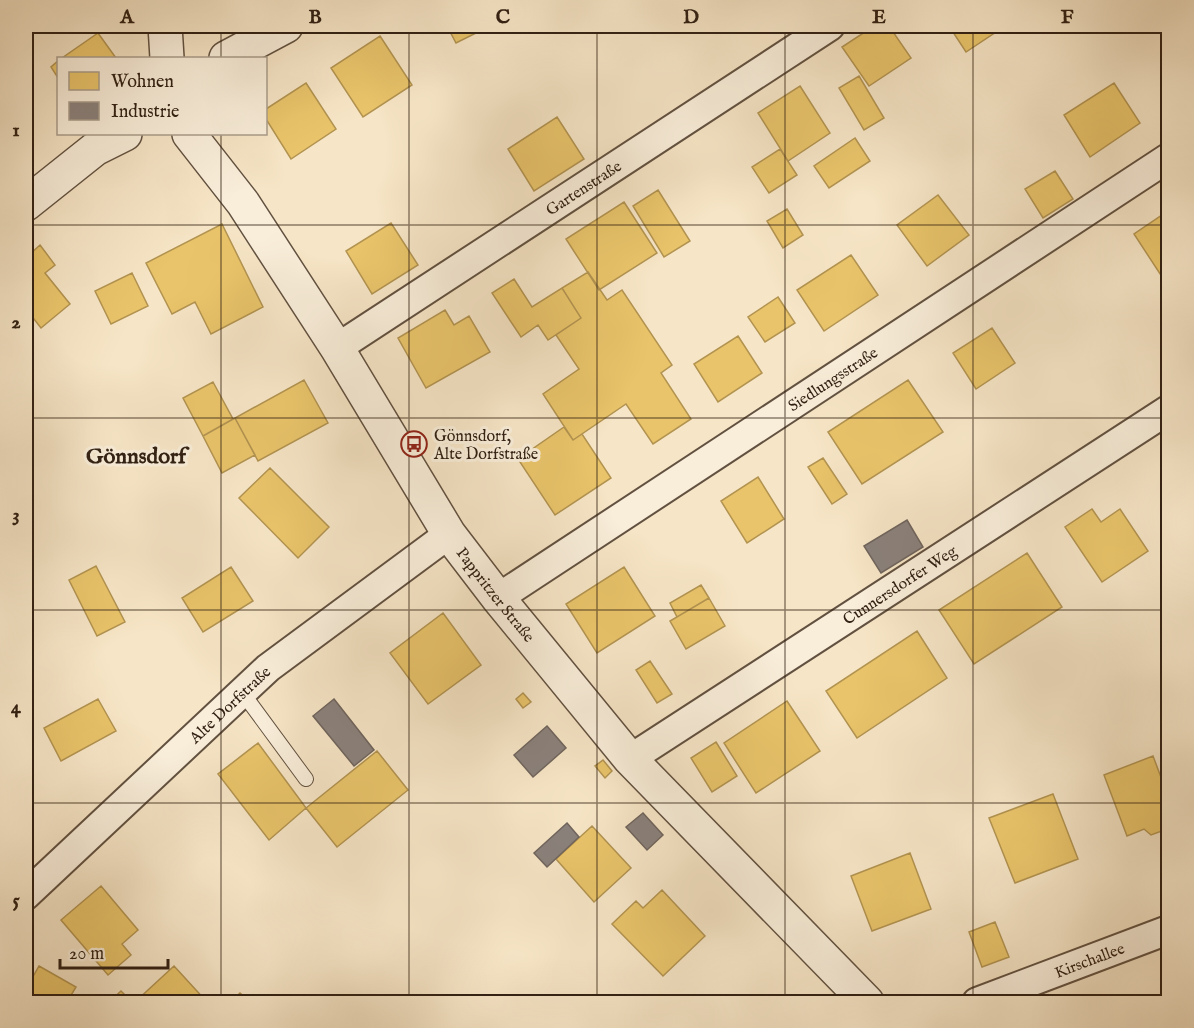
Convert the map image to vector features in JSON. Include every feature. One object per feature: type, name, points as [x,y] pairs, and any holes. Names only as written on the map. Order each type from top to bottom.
[{"type":"street","points":[[165,26],[167,57]]},
{"type":"street","points":[[228,57],[286,26]]},
{"type":"street","name":"Gartenstraße","points":[[337,348],[830,26]]},
{"type":"street","points":[[26,204],[95,148],[123,135]]},
{"type":"street","name":"Pappritzer Straße","points":[[190,135],[243,203],[337,348],[449,534],[498,598],[630,759],[867,1002]]},
{"type":"street","name":"Siedlungsstraße","points":[[498,598],[1168,158]]},
{"type":"street","name":"Cunnersdorfer Weg","points":[[630,759],[1168,410]]},
{"type":"street","name":"Alte Dorfstraße","points":[[26,895],[268,668],[449,534]]},
{"type":"street","name":"Kirschallee","points":[[977,1002],[1168,930]]},
{"type":"lane","points":[[242,692],[306,779]]},
{"type":"building: Wohnen","points":[[447,26],[490,26],[456,43]]},
{"type":"building: Wohnen","points":[[874,26],[889,26],[911,58],[869,86],[842,47]]},
{"type":"building: Wohnen","points":[[949,26],[996,26],[999,30],[966,52]]},
{"type":"building: Wohnen","points":[[98,33],[115,57],[63,57]]},
{"type":"building: Wohnen","points":[[380,36],[412,85],[363,117],[331,68]]},
{"type":"building: Wohnen","points":[[57,62],[57,76],[51,67]]},
{"type":"building: Wohnen","points":[[859,76],[884,118],[864,130],[839,88]]},
{"type":"building: Wohnen","points":[[306,83],[336,129],[291,159],[267,121],[267,108]]},
{"type":"building: Wohnen","points":[[1114,83],[1140,123],[1090,157],[1064,115]]},
{"type":"building: Wohnen","points":[[800,86],[830,133],[788,161],[758,113]]},
{"type":"building: Wohnen","points":[[557,117],[584,159],[534,191],[508,149]]},
{"type":"building: Wohnen","points":[[855,138],[870,161],[829,188],[814,166]]},
{"type":"building: Wohnen","points":[[780,149],[797,175],[769,193],[752,167]]},
{"type":"building: Wohnen","points":[[1055,171],[1073,199],[1043,218],[1025,189]]},
{"type":"building: Wohnen","points":[[658,190],[690,241],[664,257],[633,206]]},
{"type":"building: Wohnen","points":[[938,195],[969,235],[927,266],[897,225]]},
{"type":"building: Wohnen","points":[[624,202],[657,253],[599,290],[566,239]]},
{"type":"building: Wohnen","points":[[787,209],[803,235],[783,248],[767,221]]},
{"type":"building: Wohnen","points":[[1168,211],[1168,286],[1134,234]]},
{"type":"building: Wohnen","points":[[391,223],[418,265],[372,294],[346,251]]},
{"type":"building: Wohnen","points":[[222,224],[263,307],[211,334],[195,302],[172,314],[146,263]]},
{"type":"building: Wohnen","points":[[40,245],[55,265],[45,273],[70,304],[41,328],[26,309],[26,248],[30,254]]},
{"type":"building: Wohnen","points":[[851,255],[878,295],[824,331],[797,290]]},
{"type":"building: Wohnen","points":[[588,272],[607,300],[622,290],[672,365],[661,373],[691,419],[653,444],[626,404],[573,440],[543,394],[579,369],[556,335],[581,318],[562,288]]},
{"type":"building: Wohnen","points":[[132,273],[148,306],[111,324],[95,291]]},
{"type":"building: Wohnen","points":[[514,279],[532,307],[562,288],[581,318],[548,340],[538,325],[521,337],[492,293]]},
{"type":"building: Wohnen","points":[[778,297],[795,323],[765,342],[748,317]]},
{"type":"building: Wohnen","points":[[445,310],[454,325],[469,316],[490,352],[426,388],[398,338]]},
{"type":"building: Wohnen","points":[[992,328],[1015,363],[976,389],[953,353]]},
{"type":"building: Wohnen","points":[[738,336],[762,373],[718,402],[694,364]]},
{"type":"building: Wohnen","points":[[304,380],[328,423],[258,461],[235,418]]},
{"type":"building: Wohnen","points":[[908,380],[943,432],[862,484],[828,432]]},
{"type":"building: Wohnen","points":[[213,382],[233,419],[203,436],[183,398]]},
{"type":"building: Wohnen","points":[[235,418],[255,455],[222,473],[203,436]]},
{"type":"building: Wohnen","points":[[564,427],[573,440],[582,434],[611,478],[555,515],[518,459]]},
{"type":"building: Wohnen","points":[[823,458],[847,494],[832,504],[808,467]]},
{"type":"building: Wohnen","points":[[270,468],[329,527],[298,558],[239,498]]},
{"type":"building: Wohnen","points":[[758,477],[784,519],[747,543],[721,501]]},
{"type":"building: Wohnen","points":[[1092,509],[1101,522],[1120,509],[1148,551],[1102,582],[1065,527]]},
{"type":"building: Wohnen","points":[[1027,553],[1062,607],[974,664],[939,610]]},
{"type":"building: Wohnen","points":[[96,566],[125,622],[97,636],[69,580]]},
{"type":"building: Wohnen","points":[[231,567],[253,601],[203,632],[182,598]]},
{"type":"building: Wohnen","points":[[624,567],[655,616],[597,653],[566,604]]},
{"type":"building: Wohnen","points":[[701,585],[709,598],[677,617],[670,603]]},
{"type":"building: Wohnen","points":[[709,598],[725,626],[686,649],[670,621]]},
{"type":"building: Wohnen","points":[[443,613],[481,665],[428,704],[390,653]]},
{"type":"building: Wohnen","points":[[917,631],[947,678],[857,738],[826,691]]},
{"type":"building: Wohnen","points":[[650,661],[672,694],[657,703],[636,670]]},
{"type":"building: Wohnen","points":[[523,693],[531,702],[523,708],[516,699]]},
{"type":"building: Wohnen","points":[[98,699],[116,731],[61,761],[44,728]]},
{"type":"building: Wohnen","points":[[787,701],[820,751],[756,793],[724,743]]},
{"type":"building: Wohnen","points":[[716,742],[737,776],[712,792],[691,758]]},
{"type":"building: Wohnen","points":[[258,743],[306,808],[269,840],[218,774]]},
{"type":"building: Wohnen","points":[[377,751],[408,790],[337,847],[306,808]]},
{"type":"building: Wohnen","points":[[1153,756],[1168,796],[1168,820],[1164,822],[1162,831],[1151,835],[1144,829],[1127,836],[1104,775]]},
{"type":"building: Wohnen","points":[[603,760],[612,771],[605,778],[595,766]]},
{"type":"building: Wohnen","points":[[1053,794],[1078,859],[1015,883],[989,818]]},
{"type":"building: Wohnen","points":[[592,826],[631,868],[594,902],[556,859]]},
{"type":"building: Wohnen","points":[[910,853],[931,909],[872,931],[851,876]]},
{"type":"building: Wohnen","points":[[101,886],[138,930],[122,944],[131,955],[108,975],[61,920]]},
{"type":"building: Wohnen","points":[[662,890],[705,936],[663,976],[612,924],[636,901],[643,908]]},
{"type":"building: Wohnen","points":[[995,922],[1009,957],[982,967],[969,932]]},
{"type":"building: Wohnen","points":[[39,966],[76,987],[67,1002],[26,1002],[26,989]]},
{"type":"building: Wohnen","points":[[174,966],[207,1002],[135,1002]]},
{"type":"building: Wohnen","points":[[121,991],[132,1002],[109,1002]]},
{"type":"building: Wohnen","points":[[240,993],[251,1002],[231,1002]]},
{"type":"building: Industrie","points":[[907,520],[923,547],[881,573],[864,546]]},
{"type":"building: Industrie","points":[[334,699],[374,750],[354,766],[313,716]]},
{"type":"building: Industrie","points":[[547,726],[566,748],[533,777],[514,755]]},
{"type":"building: Industrie","points":[[643,813],[663,835],[647,850],[626,827]]},
{"type":"building: Industrie","points":[[567,823],[579,837],[547,867],[534,853]]},
{"type":"place","name":"Gönnsdorf, Alte Dorfstraße","points":[[414,444]]},
{"type":"district","name":"Gönnsdorf","points":[[136,455]]}]
